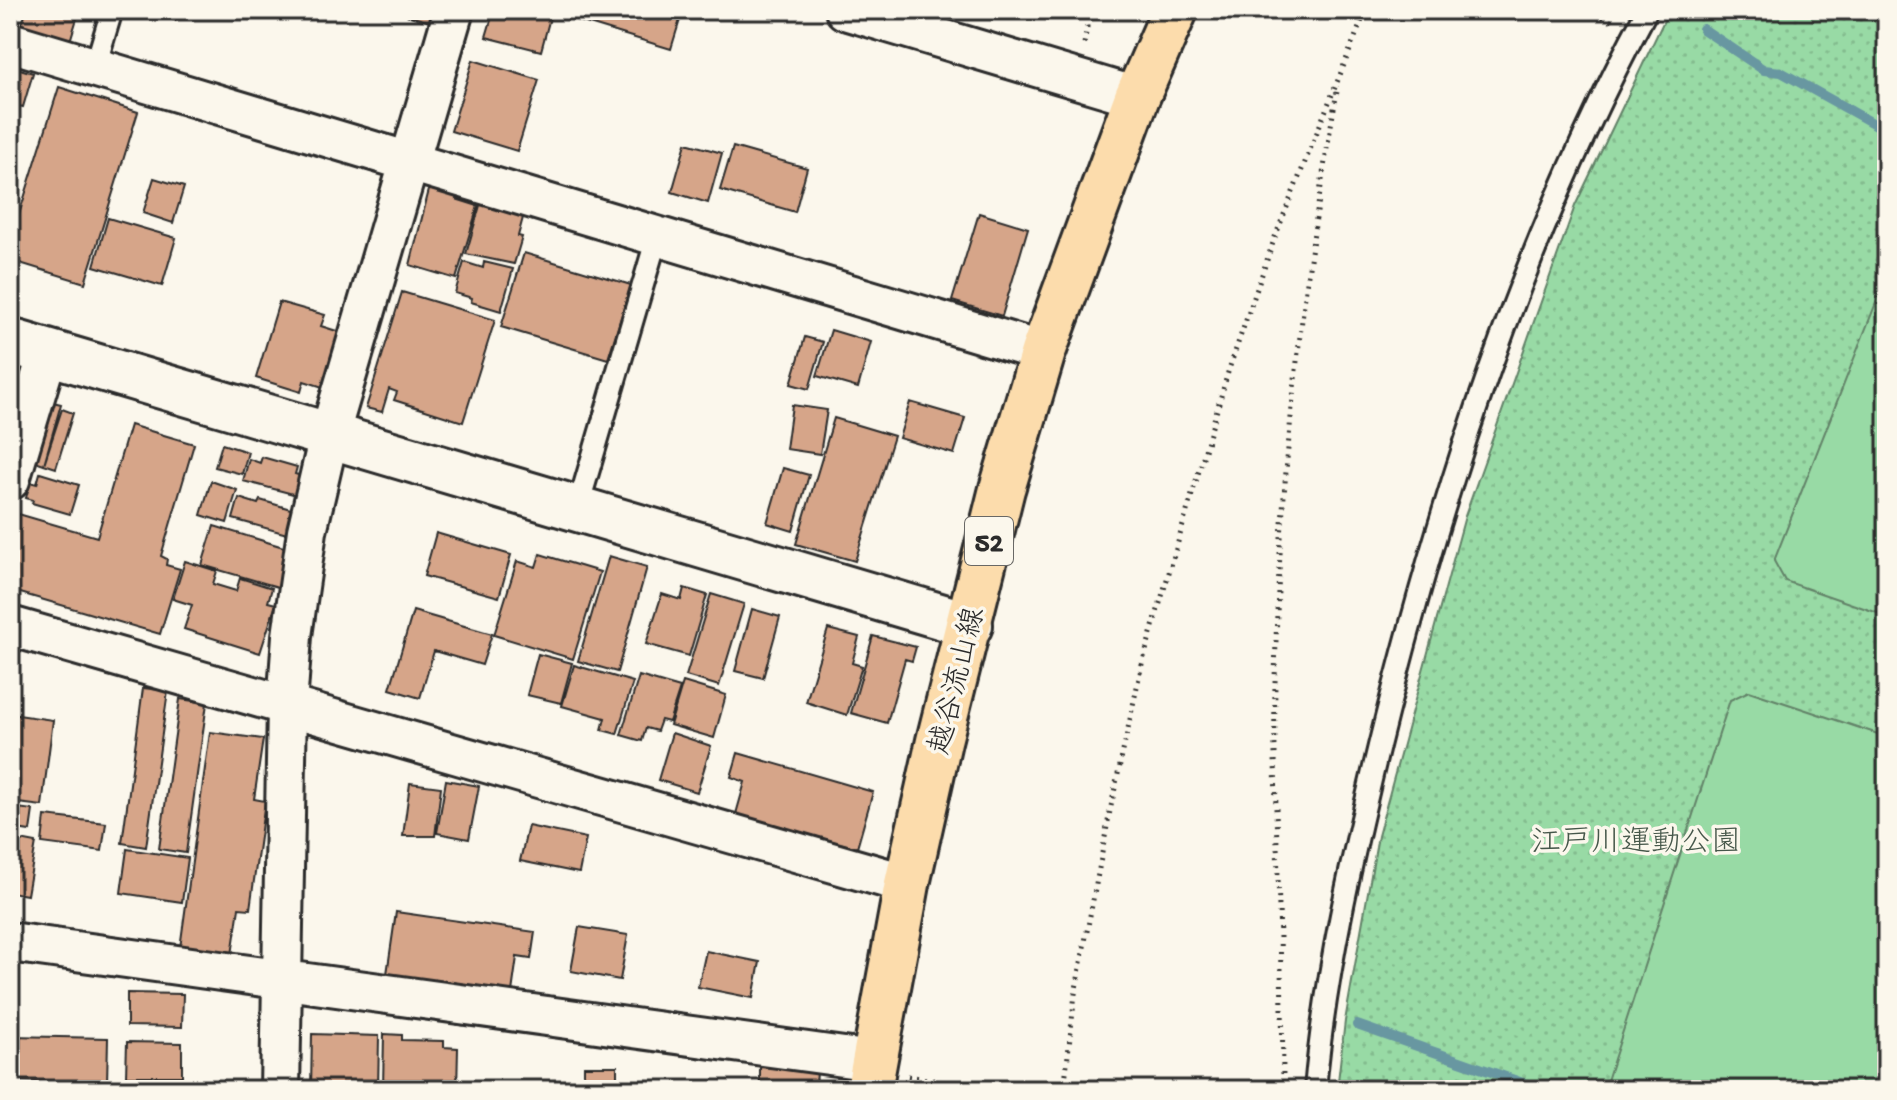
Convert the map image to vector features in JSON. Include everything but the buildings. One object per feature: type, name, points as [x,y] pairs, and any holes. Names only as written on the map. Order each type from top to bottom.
[{"type":"main road","name":"越谷流山線","points":[[871,1074],[907,884],[939,741],[1002,489],[1043,352],[1137,97],[1175,10]]},
{"type":"street","points":[[280,1090],[287,706],[292,636],[307,531],[329,436],[454,10]]},
{"type":"street","points":[[845,10],[1137,97]]},
{"type":"street","points":[[10,42],[1043,352]]},
{"type":"street","points":[[10,480],[29,347],[970,625]]},
{"type":"street","points":[[10,626],[907,884]]},
{"type":"street","points":[[10,942],[282,980],[871,1074]]},
{"type":"lane","points":[[95,67],[112,10]]},
{"type":"lane","points":[[1315,1090],[1319,1046],[1343,901],[1428,556],[1495,354],[1523,282],[1566,178],[1647,10]]},
{"type":"lane","points":[[577,510],[657,237]]},
{"type":"path","points":[[1064,1090],[1075,994],[1142,664],[1229,369],[1275,237],[1366,10]]},
{"type":"path","points":[[1283,1090],[1275,738],[1281,538],[1297,358],[1326,153],[1341,73]]},
{"type":"path","points":[[871,1074],[991,1090]]},
{"type":"green space","name":"江戸川運動公園","points":[[1669,10],[1887,10],[1887,1090],[1337,1090],[1345,1021],[1378,836],[1465,516],[1575,206]]},
{"type":"green space","points":[[1887,275],[1887,616],[1785,581],[1774,561]]},
{"type":"green space","points":[[1749,691],[1887,737],[1887,1090],[1604,1090],[1730,700]]},
{"type":"waterway","points":[[1703,29],[1764,70],[1781,72],[1887,131]]},
{"type":"waterway","points":[[1357,1025],[1543,1090]]}]
